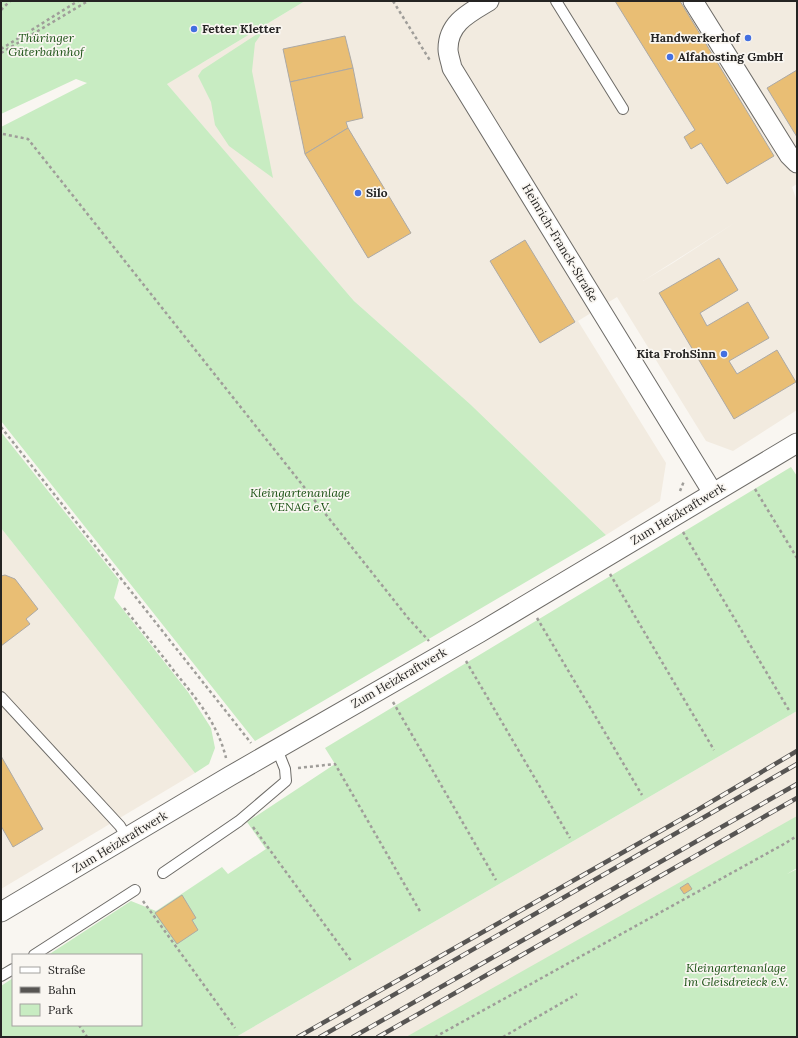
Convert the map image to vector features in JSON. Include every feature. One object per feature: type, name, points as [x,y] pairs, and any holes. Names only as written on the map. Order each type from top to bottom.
[{"type":"street","name":"Heinrich-Franck-Straße","points":[[489,1],[462,18],[453,27],[448,50],[452,68],[713,493]]},
{"type":"street","points":[[693,1],[789,156],[797,163]]},
{"type":"street","name":"Zum Heizkraftwerk","points":[[1,912],[797,444]]},
{"type":"lane","points":[[556,1],[623,109]]},
{"type":"lane","points":[[1,697],[120,826],[127,838]]},
{"type":"lane","points":[[163,873],[245,816],[286,780],[285,769],[269,754]]},
{"type":"lane","points":[[36,954],[135,890]]},
{"type":"lane","points":[[1,976],[12,970]]},
{"type":"path","points":[[1,10],[10,1]]},
{"type":"path","points":[[1,49],[78,1]]},
{"type":"path","points":[[1,53],[88,1]]},
{"type":"path","points":[[393,1],[432,64]]},
{"type":"path","points":[[3,134],[28,139],[403,611],[428,640],[438,656]]},
{"type":"path","points":[[1,427],[254,746],[269,754]]},
{"type":"path","points":[[677,495],[684,483],[684,477]]},
{"type":"path","points":[[752,484],[797,558]]},
{"type":"path","points":[[679,527],[790,712]]},
{"type":"path","points":[[607,570],[714,750]]},
{"type":"path","points":[[124,608],[204,708],[223,746],[230,776]]},
{"type":"path","points":[[534,613],[642,795]]},
{"type":"path","points":[[463,656],[570,838]]},
{"type":"path","points":[[391,699],[496,880]]},
{"type":"path","points":[[285,769],[335,764],[421,913]]},
{"type":"path","points":[[245,816],[352,962]]},
{"type":"path","points":[[435,1037],[797,836]]},
{"type":"path","points":[[135,890],[235,1028]]},
{"type":"path","points":[[503,1037],[577,994]]},
{"type":"path","points":[[80,1026],[87,1037]]},
{"type":"shaded area","points":[[305,1],[797,1],[797,184],[792,187],[797,201],[797,410],[733,451],[706,441],[617,297],[578,321],[666,463],[660,501],[606,535],[470,404],[354,301],[166,83],[188,71],[188,63],[202,63]],"holes":[[[736,222],[673,263],[643,281]]]},
{"type":"shaded area","points":[[1,528],[195,773],[1,889]]},
{"type":"shaded area","points":[[797,711],[797,821],[415,1037],[236,1037]]},
{"type":"green space","name":"Kleingartenanlage VENAG e.V.","points":[[1,1],[305,1],[167,84],[354,301],[470,404],[606,535],[255,741],[1,421],[1,127],[87,83],[76,79],[1,114]]},
{"type":"green space","points":[[274,23],[262,33],[255,43],[252,71],[273,178],[229,146],[215,125],[211,102],[198,76],[202,70]]},
{"type":"green space","points":[[1,432],[119,580],[114,598],[188,692],[211,728],[215,748],[209,764],[195,773],[1,528]]},
{"type":"green space","points":[[791,467],[797,476],[797,711],[236,1037],[1,1037],[1,986],[12,979],[12,1026],[142,1026],[142,954],[50,954],[131,901],[156,911],[222,867],[228,874],[266,849],[247,822],[335,764],[325,748]]},
{"type":"green space","name":"Kleingartenanlage Im Gleisdreieck e.V.","points":[[797,816],[797,868],[787,874],[797,869],[797,1037],[406,1037]]},
{"type":"building","points":[[615,1],[680,1],[774,156],[727,184],[701,143],[691,149],[684,137],[695,130]]},
{"type":"building","points":[[345,36],[353,68],[290,82],[283,49]]},
{"type":"building","points":[[353,68],[363,118],[346,122],[348,128],[305,154],[290,82]]},
{"type":"building","points":[[797,70],[797,137],[767,88]]},
{"type":"building","name":"Silo","points":[[348,128],[411,233],[368,258],[305,154]]},
{"type":"building","points":[[525,240],[575,322],[540,343],[490,261]]},
{"type":"building","points":[[719,258],[738,290],[700,313],[707,326],[748,302],[769,338],[729,361],[737,374],[777,350],[796,382],[734,419],[659,293]]},
{"type":"building","points":[[5,575],[15,579],[38,609],[26,619],[30,624],[1,646],[1,576]]},
{"type":"building","points":[[1,756],[43,829],[13,847],[1,826]]},
{"type":"building","points":[[688,883],[692,889],[684,894],[680,888]]},
{"type":"building","points":[[182,895],[196,918],[192,920],[198,930],[177,944],[155,913]]},
{"type":"railway","points":[[298,1037],[694,812],[797,751]]},
{"type":"railway","points":[[320,1037],[797,764]]},
{"type":"railway","points":[[353,1037],[797,784]]},
{"type":"railway","points":[[378,1037],[797,798]]},
{"type":"place","name":"Fetter Kletter","points":[[194,29]]},
{"type":"place","name":"Handwerkerhof","points":[[748,38]]},
{"type":"place","name":"Alfahosting GmbH","points":[[670,57]]},
{"type":"place","name":"Silo","points":[[358,193]]},
{"type":"place","name":"Kita FrohSinn","points":[[724,354]]},
{"type":"park label","name":"Thüringer Güterbahnhof","points":[[46,45]]}]
